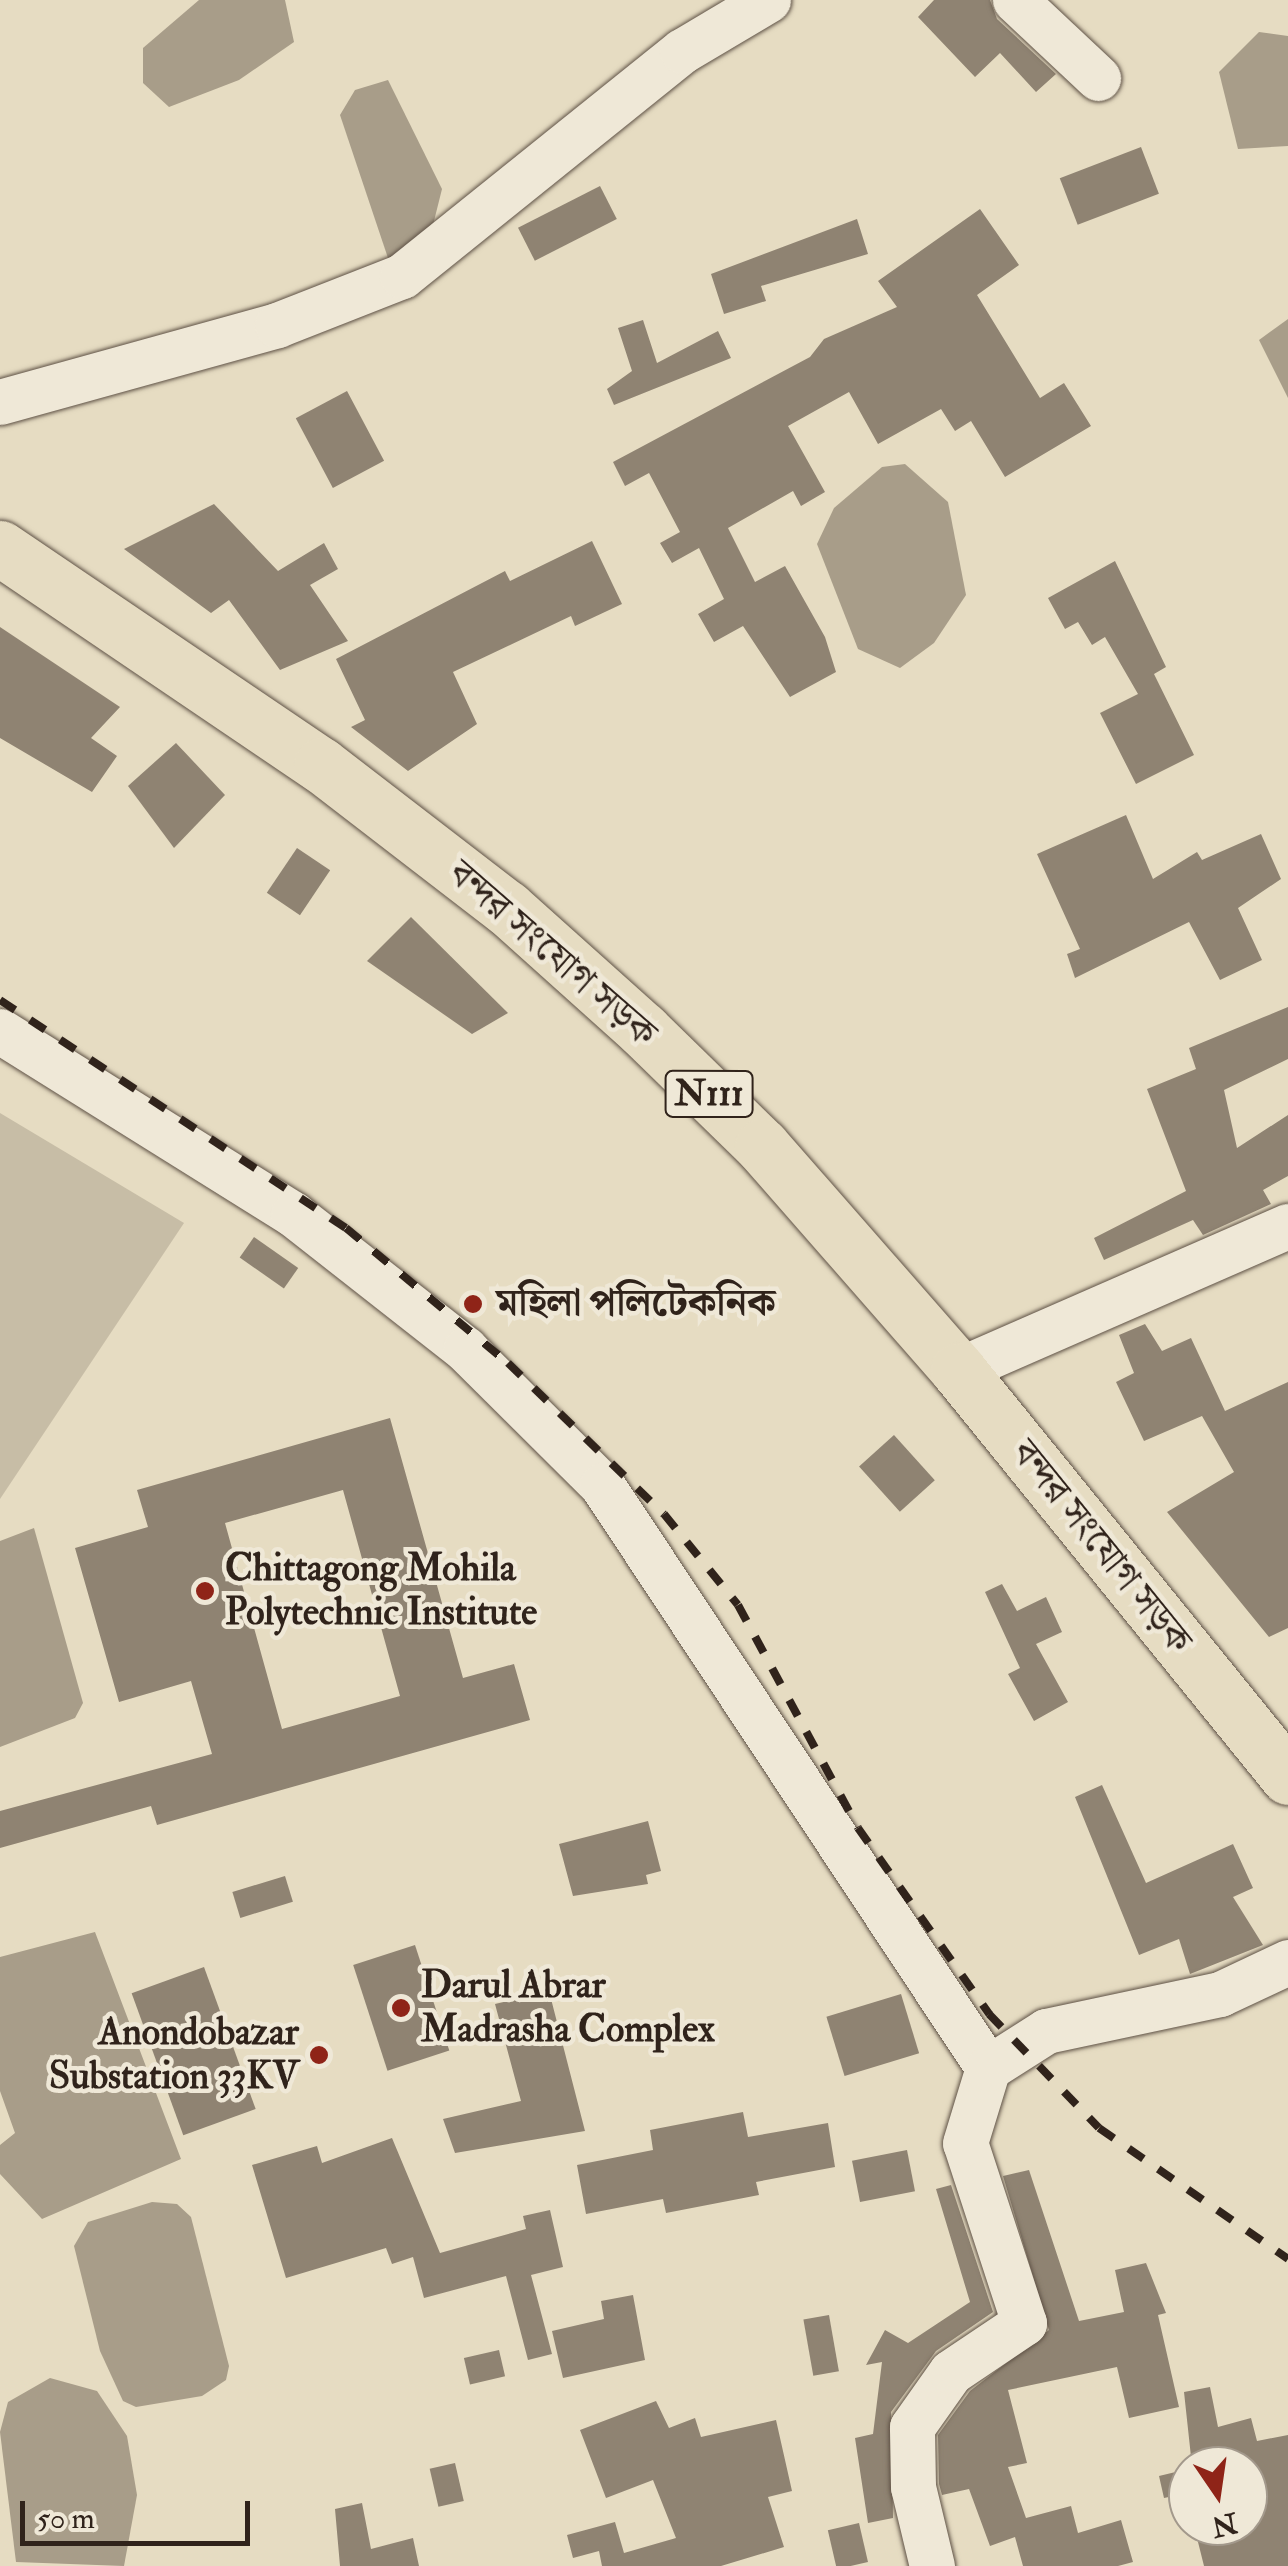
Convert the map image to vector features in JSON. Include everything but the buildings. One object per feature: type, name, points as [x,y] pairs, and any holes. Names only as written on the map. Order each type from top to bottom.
[{"type":"highway","name":"বন্দর সংযোগ সড়ক","points":[[0,548],[321,764],[507,908],[762,1146],[958,1370],[1288,1777]]},
{"type":"street","points":[[0,402],[277,325],[402,276],[682,51],[768,0]]},
{"type":"street","points":[[1015,0],[1098,78]]},
{"type":"street","points":[[0,1031],[294,1214],[466,1349],[602,1485],[988,2068]]},
{"type":"street","points":[[958,1370],[1288,1226]]},
{"type":"street","points":[[932,2566],[913,2488],[912,2427],[951,2372],[1024,2323],[965,2143],[988,2068],[1046,2030],[1220,1994],[1288,1962]]},
{"type":"shaded area","points":[[199,0],[285,0],[294,42],[239,80],[169,107],[143,83],[143,48]]},
{"type":"shaded area","points":[[1259,32],[1288,36],[1288,146],[1238,149],[1219,72]]},
{"type":"shaded area","points":[[388,80],[442,189],[431,233],[389,261],[340,115],[355,90]]},
{"type":"shaded area","points":[[1288,319],[1288,398],[1259,340]]},
{"type":"shaded area","points":[[905,464],[948,502],[966,595],[934,643],[900,668],[858,649],[817,544],[834,508],[882,467]]},
{"type":"shaded area","points":[[0,1113],[184,1223],[0,1499]]},
{"type":"shaded area","points":[[34,1528],[83,1703],[75,1718],[0,1747],[0,1541]]},
{"type":"shaded area","points":[[95,1932],[181,2159],[42,2219],[0,2174],[0,2145],[15,2133],[0,2091],[0,1957]]},
{"type":"shaded area","points":[[152,2202],[177,2204],[191,2217],[229,2366],[226,2380],[202,2396],[136,2407],[123,2401],[100,2351],[74,2246],[88,2222]]},
{"type":"shaded area","points":[[50,2378],[97,2391],[127,2436],[137,2495],[124,2566],[16,2562],[0,2432],[8,2402]]},
{"type":"railway","points":[[0,1000],[346,1228],[508,1363],[664,1514],[738,1605],[858,1828],[989,2014],[1099,2128],[1288,2259]]},
{"type":"place","name":"মহিলা পলিটেকনিক","points":[[473,1304]]},
{"type":"place","name":"Chittagong Mohila Polytechnic Institute","points":[[205,1591]]},
{"type":"place","name":"Darul Abrar Madrasha Complex","points":[[401,2008]]},
{"type":"place","name":"Anondobazar Substation 33KV","points":[[319,2055]]}]
